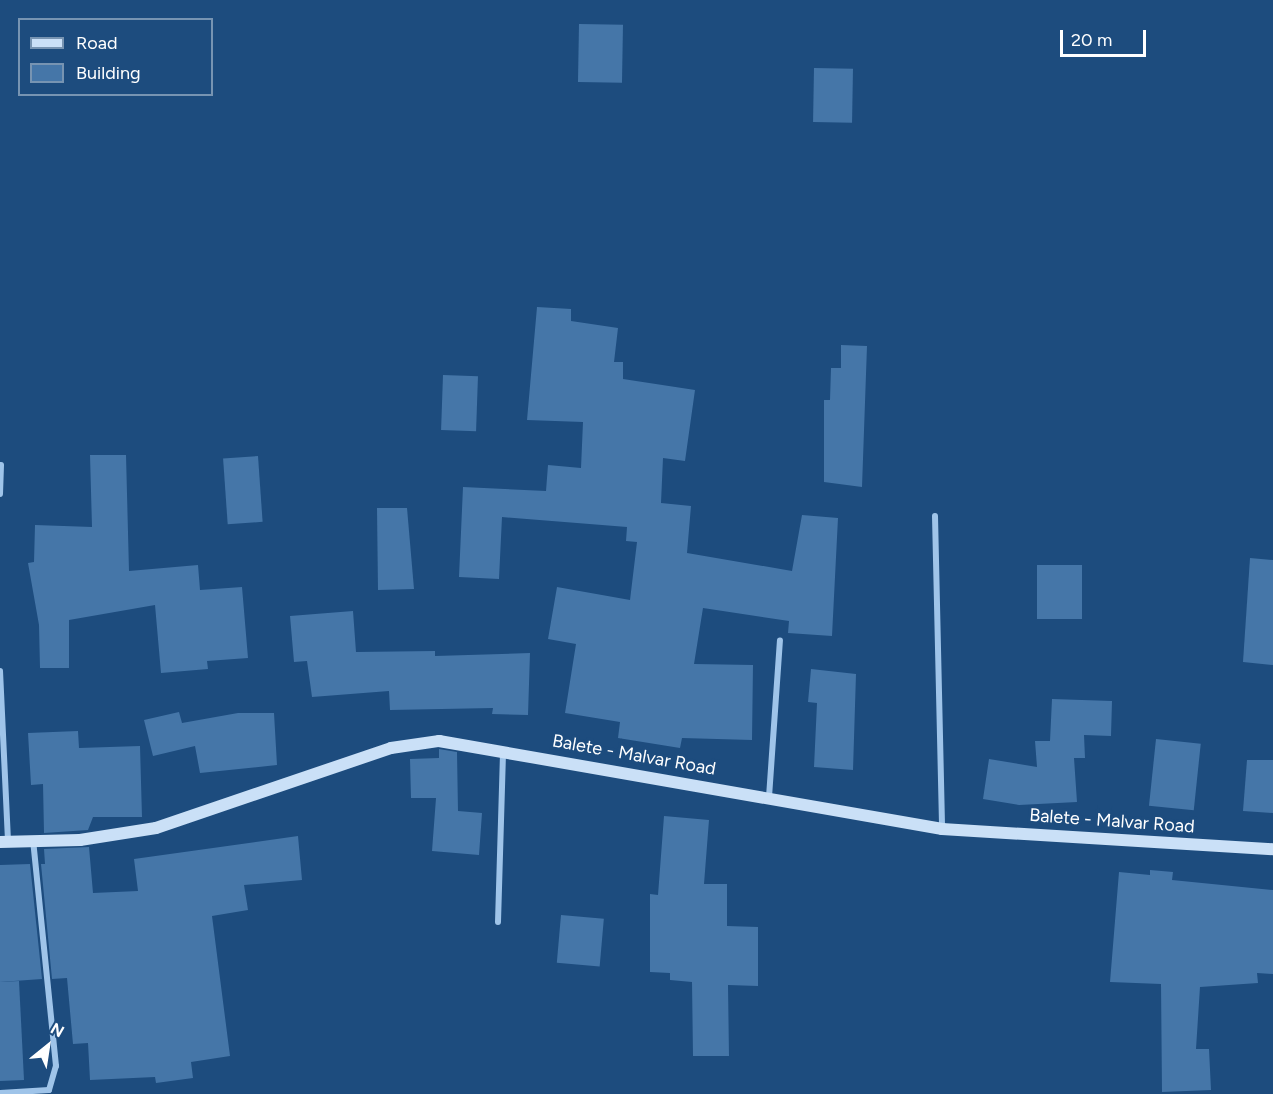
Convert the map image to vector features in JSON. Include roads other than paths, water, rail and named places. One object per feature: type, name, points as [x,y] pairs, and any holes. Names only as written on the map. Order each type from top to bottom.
[{"type":"main road","name":"Balete - Malvar Road","points":[[4,842],[80,840],[156,828],[391,748],[439,741],[503,749],[942,829],[1273,849]]},
{"type":"street","points":[[0,494],[1,465]]},
{"type":"street","points":[[935,516],[942,829]]},
{"type":"street","points":[[768,797],[780,640]]},
{"type":"street","points":[[0,671],[4,842]]},
{"type":"street","points":[[498,922],[503,749]]},
{"type":"street","points":[[0,1093],[49,1089],[57,1066],[33,841]]}]
